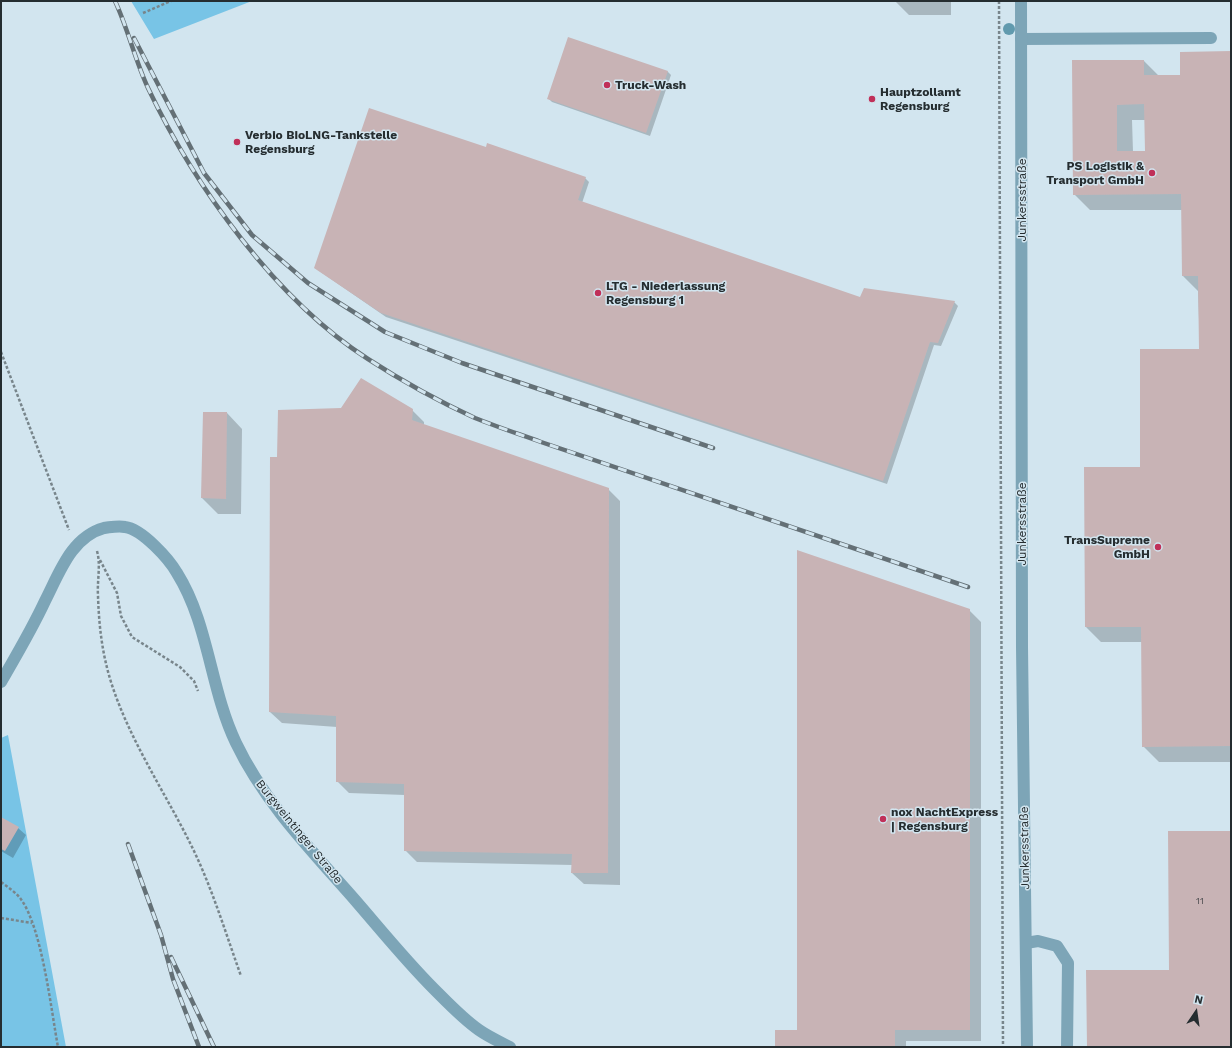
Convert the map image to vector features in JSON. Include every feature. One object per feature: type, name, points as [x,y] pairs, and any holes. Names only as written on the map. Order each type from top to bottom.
[{"type":"street","name":"Junkersstraße","points":[[1021,1],[1022,647],[1027,1047]]},
{"type":"street","points":[[1022,39],[1211,38]]},
{"type":"street","name":"Burgweintinger Straße","points":[[1,682],[45,601],[58,572],[75,547],[91,533],[104,528],[127,527],[143,536],[165,557],[177,572],[190,598],[220,701],[235,741],[250,770],[307,846],[415,970],[444,1000],[479,1030],[510,1047]]},
{"type":"street","points":[[1026,943],[1038,941],[1057,946],[1068,963],[1067,1047]]},
{"type":"path","points":[[143,13],[171,1]]},
{"type":"path","points":[[999,1],[1002,1047]]},
{"type":"path","points":[[1,352],[75,547]]},
{"type":"path","points":[[91,533],[100,560],[98,588],[99,634],[103,656],[111,683],[133,737],[166,796],[194,853],[242,976]]},
{"type":"path","points":[[1,882],[20,898],[33,923],[43,962],[58,1047]]},
{"type":"path","points":[[1,918],[33,923]]},
{"type":"shaded area","points":[[131,1],[252,1],[154,39]]},
{"type":"shaded area","points":[[8,735],[66,1047],[1,1047],[1,738]]},
{"type":"building","name":"Truck-Wash","points":[[568,37],[668,71],[646,133],[547,99]]},
{"type":"building","name":"TransSupreme GmbH","points":[[1231,51],[1231,746],[1142,747],[1141,627],[1085,627],[1084,467],[1140,467],[1140,349],[1199,349],[1198,276],[1182,276],[1181,194],[1073,195],[1072,60],[1144,60],[1144,75],[1180,75],[1180,52]],"holes":[[[1144,104],[1145,151],[1117,151],[1117,105]]]},
{"type":"building","name":"LTG - Niederlassung Regensburg 1","points":[[369,108],[486,147],[487,143],[586,177],[578,200],[860,297],[864,288],[955,301],[938,343],[930,342],[883,481],[381,313],[314,268]]},
{"type":"building","points":[[361,378],[413,409],[412,420],[609,488],[608,873],[571,873],[572,854],[404,851],[404,784],[336,782],[336,716],[269,712],[270,457],[277,457],[278,410],[341,408]]},
{"type":"building","points":[[203,412],[227,412],[226,499],[201,498]]},
{"type":"building","name":"nox NachtExpress | Regensburg","points":[[797,550],[970,609],[970,1030],[895,1030],[895,1047],[775,1047],[775,1030],[797,1030]]},
{"type":"building","points":[[1,817],[19,827],[5,851],[1,849]]},
{"type":"building","points":[[1168,831],[1231,831],[1231,1047],[1087,1047],[1086,970],[1169,970]]},
{"type":"railway","points":[[115,1],[148,88],[167,126],[189,164],[214,202],[270,273],[301,306],[334,334],[368,359],[434,398],[475,418],[541,442],[968,587]]},
{"type":"railway","points":[[134,38],[204,173],[252,235],[308,283],[385,332],[462,363],[713,448]]},
{"type":"railway","points":[[128,844],[161,935],[173,979],[199,1047]]},
{"type":"railway","points":[[171,957],[214,1047]]},
{"type":"place","name":"Truck-Wash","points":[[607,85]]},
{"type":"place","name":"Hauptzollamt Regensburg","points":[[872,99]]},
{"type":"place","name":"Verbio BioLNG-Tankstelle Regensburg","points":[[237,142]]},
{"type":"place","name":"PS Logistik & Transport GmbH","points":[[1152,173]]},
{"type":"place","name":"LTG - Niederlassung Regensburg 1","points":[[598,293]]},
{"type":"place","name":"TransSupreme GmbH","points":[[1158,547]]},
{"type":"place","name":"nox NachtExpress | Regensburg","points":[[883,819]]}]
